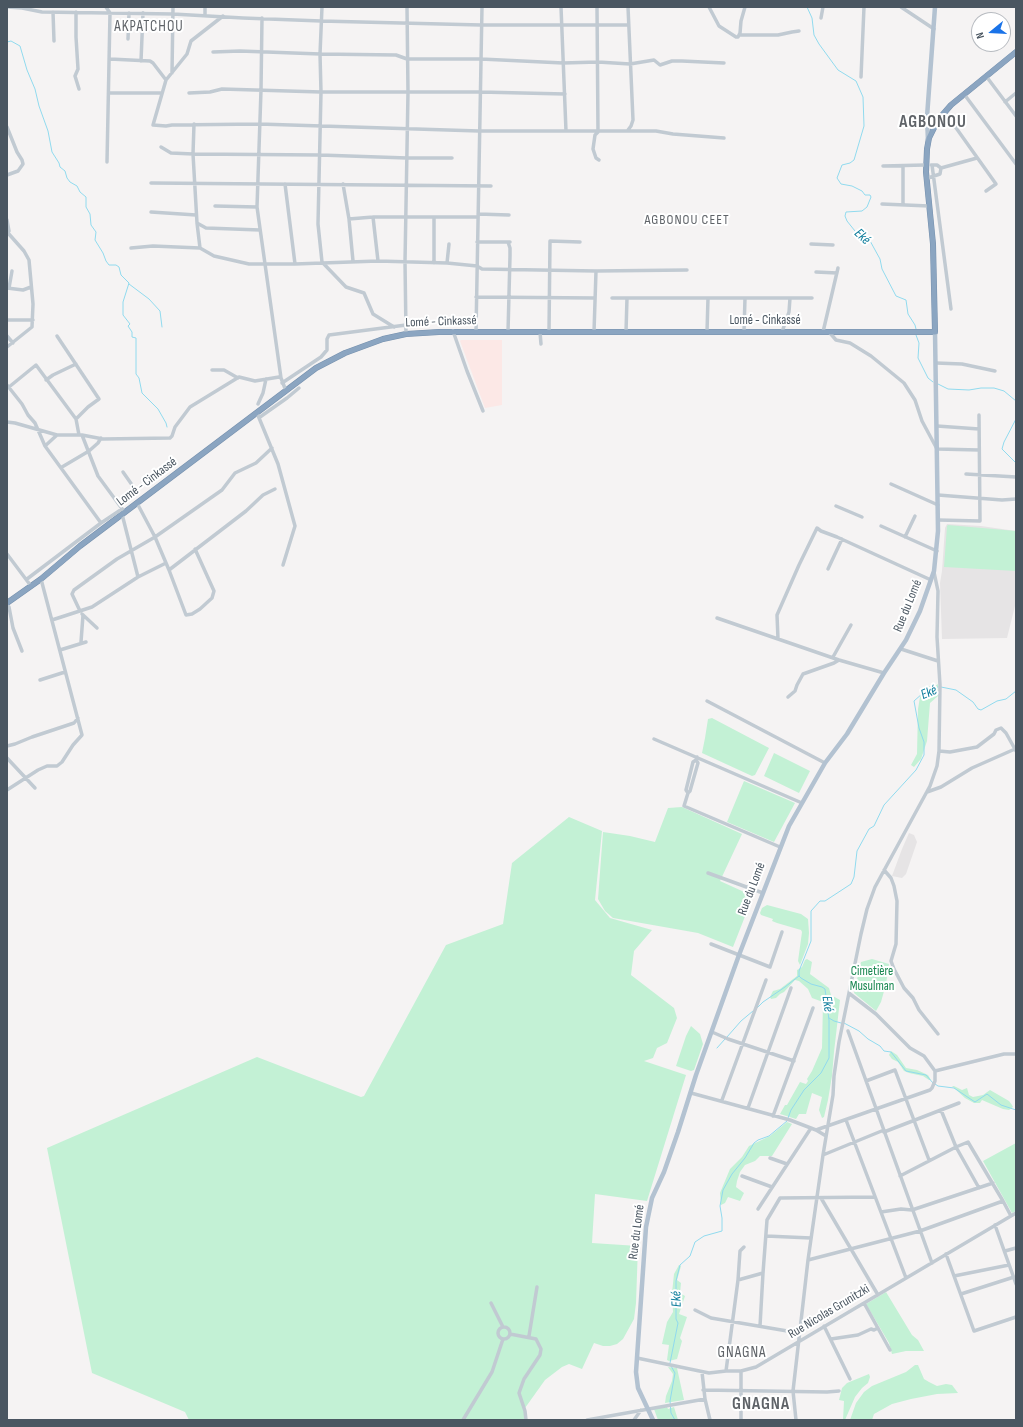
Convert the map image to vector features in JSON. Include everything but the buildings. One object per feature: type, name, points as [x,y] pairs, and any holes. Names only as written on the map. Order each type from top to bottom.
[{"type":"highway","points":[[935,332],[934,257],[927,184],[928,144],[941,117],[951,105],[1016,52]]},
{"type":"highway","points":[[927,117],[931,119],[941,117]]},
{"type":"highway","points":[[927,184],[931,177],[928,165],[931,140],[941,117]]},
{"type":"highway","name":"Lomé - Cinkassé","points":[[7,604],[41,579],[122,510],[137,503],[258,415],[316,368],[345,352],[383,339],[406,334],[453,331],[935,332]]},
{"type":"main road","points":[[928,144],[927,117],[935,7]]},
{"type":"main road","name":"Rue du Lomé","points":[[653,1420],[637,1384],[637,1358],[647,1218],[652,1198],[664,1172],[739,955],[789,826],[825,763],[846,734],[884,673],[901,649],[920,611],[934,571],[937,551],[938,520],[935,332]]},
{"type":"street","points":[[7,7],[53,12],[205,15],[321,21],[481,25],[628,25]]},
{"type":"street","points":[[106,7],[110,13],[107,162]]},
{"type":"street","points":[[172,73],[173,7]]},
{"type":"street","points":[[205,7],[205,15]]},
{"type":"street","points":[[322,7],[320,54],[320,155],[318,184],[318,224],[322,262],[346,287],[364,293],[374,314],[394,327]]},
{"type":"street","points":[[406,334],[405,217],[408,92],[407,7]]},
{"type":"street","points":[[476,332],[482,7]]},
{"type":"street","points":[[561,7],[566,131]]},
{"type":"street","points":[[597,7],[598,132],[595,135],[593,149],[596,158],[599,160]]},
{"type":"street","points":[[628,7],[633,120],[628,130]]},
{"type":"street","points":[[709,7],[719,26],[736,38],[740,33],[741,21],[745,7]]},
{"type":"street","points":[[822,18],[823,7]]},
{"type":"street","points":[[861,77],[864,7]]},
{"type":"street","points":[[901,7],[934,29]]},
{"type":"street","points":[[53,12],[54,41]]},
{"type":"street","points":[[76,12],[78,69],[75,76],[79,89]]},
{"type":"street","points":[[128,39],[129,13]]},
{"type":"street","points":[[141,61],[143,13]]},
{"type":"street","points":[[223,16],[191,41],[187,54],[166,80],[153,125],[259,124],[479,131],[598,132],[628,130],[656,131],[673,134],[724,138]]},
{"type":"street","points":[[262,18],[257,207],[281,378],[286,391]]},
{"type":"street","points":[[740,35],[778,35],[799,31]]},
{"type":"street","points":[[213,52],[262,51],[320,54],[396,55],[407,59],[481,59],[563,63],[598,62],[630,64],[654,60],[660,65],[672,61],[724,63]]},
{"type":"street","points":[[110,59],[152,62],[166,80]]},
{"type":"street","points":[[986,76],[1016,116]]},
{"type":"street","points":[[189,93],[210,92],[222,89],[321,92],[480,92],[565,94]]},
{"type":"street","points":[[109,93],[161,93]]},
{"type":"street","points":[[1005,102],[1016,93]]},
{"type":"street","points":[[964,94],[1016,164]]},
{"type":"street","points":[[941,117],[954,125],[996,184],[986,191]]},
{"type":"street","points":[[194,124],[193,154],[196,216],[200,248]]},
{"type":"street","points":[[7,127],[23,164],[18,171],[7,175]]},
{"type":"street","points":[[161,148],[171,153],[193,154],[452,158]]},
{"type":"street","points":[[883,166],[937,165],[941,168],[977,158]]},
{"type":"street","points":[[904,166],[904,204]]},
{"type":"street","points":[[941,168],[940,174],[931,177],[951,309]]},
{"type":"street","points":[[151,182],[491,186]]},
{"type":"street","points":[[285,184],[296,264]]},
{"type":"street","points":[[343,184],[349,219],[353,261]]},
{"type":"street","points":[[882,204],[930,206]]},
{"type":"street","points":[[215,206],[257,207]]},
{"type":"street","points":[[151,212],[196,216]]},
{"type":"street","points":[[349,219],[373,217],[434,218],[509,215]]},
{"type":"street","points":[[373,217],[378,261]]},
{"type":"street","points":[[434,218],[434,263]]},
{"type":"street","points":[[7,220],[8,233],[24,251],[29,260],[33,304],[32,327],[7,347]]},
{"type":"street","points":[[197,223],[206,228],[260,230]]},
{"type":"street","points":[[549,332],[550,241],[580,242]]},
{"type":"street","points":[[477,242],[509,242],[510,269],[508,332]]},
{"type":"street","points":[[447,263],[449,244]]},
{"type":"street","points":[[811,244],[833,245]]},
{"type":"street","points":[[131,248],[154,246],[200,248],[214,256],[249,264],[378,261],[447,263],[477,266],[482,269],[596,271],[687,270]]},
{"type":"street","points":[[12,271],[8,288],[23,290],[31,287]]},
{"type":"street","points":[[594,332],[596,271]]},
{"type":"street","points":[[816,272],[838,271],[823,332]]},
{"type":"street","points":[[476,297],[595,298]]},
{"type":"street","points":[[612,298],[812,298]]},
{"type":"street","points":[[626,332],[627,298]]},
{"type":"street","points":[[707,332],[708,298]]},
{"type":"street","points":[[744,332],[745,298]]},
{"type":"street","points":[[782,332],[789,312],[790,298]]},
{"type":"street","points":[[7,320],[33,320]]},
{"type":"street","points":[[282,383],[321,357],[327,350],[327,339],[330,335],[406,325]]},
{"type":"street","points":[[453,331],[483,412]]},
{"type":"street","points":[[540,332],[541,344]]},
{"type":"street","points":[[830,332],[836,340],[850,343],[871,356],[904,383],[915,400],[922,421],[937,449],[979,450]]},
{"type":"street","points":[[7,336],[13,343]]},
{"type":"street","points":[[57,336],[99,399],[76,419]]},
{"type":"street","points":[[936,363],[962,364],[994,371]]},
{"type":"street","points":[[46,380],[76,364]]},
{"type":"street","points":[[101,523],[46,446],[35,423],[26,413],[22,404],[8,386],[36,365],[76,419],[98,476],[122,510],[138,577]]},
{"type":"street","points":[[212,370],[224,370],[238,378],[239,377],[255,382],[278,377],[281,378]]},
{"type":"street","points":[[7,422],[57,435],[81,435],[122,439],[171,437],[173,430],[190,407],[238,378]]},
{"type":"street","points":[[258,404],[263,394],[266,379]]},
{"type":"street","points":[[283,565],[295,526],[278,464],[258,415],[287,398],[299,388]]},
{"type":"street","points":[[938,520],[980,521],[979,415]]},
{"type":"street","points":[[937,426],[979,429]]},
{"type":"street","points":[[46,446],[57,435]]},
{"type":"street","points":[[62,467],[89,451],[101,438]]},
{"type":"street","points":[[97,628],[79,611],[72,594],[74,590],[117,559],[155,537],[222,490],[235,473],[256,463],[272,448]]},
{"type":"street","points":[[27,579],[101,523],[122,510],[138,492],[123,472]]},
{"type":"street","points":[[966,474],[1016,477]]},
{"type":"street","points":[[891,484],[938,505]]},
{"type":"street","points":[[169,570],[246,511],[263,495],[275,489]]},
{"type":"street","points":[[938,495],[1002,500],[1016,499]]},
{"type":"street","points":[[137,503],[155,537],[186,615],[192,614],[212,598],[214,591],[195,549]]},
{"type":"street","points":[[836,506],[862,517]]},
{"type":"street","points":[[905,536],[915,516]]},
{"type":"street","points":[[881,526],[937,551]]},
{"type":"street","points":[[778,639],[777,615],[817,528],[931,580]]},
{"type":"street","points":[[828,569],[842,539]]},
{"type":"street","points":[[79,540],[80,546]]},
{"type":"street","points":[[7,554],[31,586]]},
{"type":"street","points":[[52,620],[92,607],[138,577],[166,563]]},
{"type":"street","points":[[796,1420],[793,1391],[799,1333],[811,1238],[819,1198],[823,1155],[842,1025],[850,994],[867,909],[874,887],[927,792],[935,773],[939,751],[940,685],[937,637],[938,590],[934,571]]},
{"type":"street","points":[[7,790],[38,770],[47,766],[57,766],[62,762],[73,745],[82,735],[41,579]]},
{"type":"street","points":[[7,604],[9,607],[13,628],[22,652]]},
{"type":"street","points":[[81,642],[84,615]]},
{"type":"street","points":[[717,618],[839,660],[884,673]]},
{"type":"street","points":[[833,657],[851,625]]},
{"type":"street","points":[[60,650],[81,642],[86,642]]},
{"type":"street","points":[[901,649],[938,661]]},
{"type":"street","points":[[788,697],[795,691],[803,674],[839,660]]},
{"type":"street","points":[[40,680],[65,672]]},
{"type":"street","points":[[707,701],[825,763]]},
{"type":"street","points":[[7,746],[74,723],[78,718]]},
{"type":"street","points":[[927,792],[950,783],[972,768],[1015,750],[1006,733],[1001,728],[996,730],[994,734],[977,747],[950,752],[939,751]]},
{"type":"street","points":[[654,739],[802,803]]},
{"type":"street","points":[[7,758],[35,788]]},
{"type":"street","points":[[696,758],[686,790],[688,793],[684,806],[780,847]]},
{"type":"street","points":[[884,870],[891,878],[894,886],[896,901],[896,937],[892,961],[894,969],[904,988],[913,998],[919,1010],[938,1034]]},
{"type":"street","points":[[708,873],[763,893]]},
{"type":"street","points":[[711,944],[770,967],[782,932]]},
{"type":"street","points":[[722,1100],[766,980]]},
{"type":"street","points":[[748,1108],[791,988]]},
{"type":"street","points":[[816,1130],[930,1090],[934,1083],[935,1071],[924,1056],[910,1048],[876,1014],[850,994]]},
{"type":"street","points":[[774,1116],[813,1008]]},
{"type":"street","points":[[848,1031],[932,1263]]},
{"type":"street","points":[[712,1032],[742,1044],[794,1061]]},
{"type":"street","points":[[935,1071],[1004,1054],[1016,1054]]},
{"type":"street","points":[[866,1081],[895,1070],[929,1160]]},
{"type":"street","points":[[691,1093],[722,1100],[790,1120],[816,1130],[826,1136]]},
{"type":"street","points":[[823,1155],[959,1103]]},
{"type":"street","points":[[941,1110],[956,1146],[979,1188]]},
{"type":"street","points":[[846,1120],[906,1278]]},
{"type":"street","points":[[758,1209],[811,1128]]},
{"type":"street","points":[[900,1176],[956,1146],[968,1142],[1011,1216]]},
{"type":"street","points":[[770,1158],[787,1164]]},
{"type":"street","points":[[742,1176],[772,1187]]},
{"type":"street","points":[[881,1212],[901,1209],[912,1210],[993,1183]]},
{"type":"street","points":[[760,1326],[767,1220],[780,1198],[875,1197]]},
{"type":"street","points":[[819,1198],[852,1249],[878,1294]]},
{"type":"street","points":[[808,1260],[920,1231],[1003,1201]]},
{"type":"street","name":"Rue Nicolas Grunitzki","points":[[637,1358],[709,1373],[740,1371],[756,1367],[1016,1213]]},
{"type":"street","points":[[995,1225],[1016,1284]]},
{"type":"street","points":[[766,1236],[811,1238]]},
{"type":"street","points":[[726,1371],[738,1280],[740,1251],[744,1247]]},
{"type":"street","points":[[1005,1251],[1016,1248]]},
{"type":"street","points":[[946,1254],[974,1332],[1016,1317]]},
{"type":"street","points":[[954,1276],[1009,1265]]},
{"type":"street","points":[[738,1280],[763,1273]]},
{"type":"street","points":[[960,1294],[1014,1278]]},
{"type":"street","points":[[529,1336],[537,1287]]},
{"type":"street","points":[[491,1303],[503,1327],[508,1328],[510,1334]]},
{"type":"street","points":[[864,1303],[890,1350]]},
{"type":"street","points":[[695,1310],[711,1318],[799,1333]]},
{"type":"street","points":[[824,1326],[832,1339],[850,1379]]},
{"type":"street","points":[[503,1327],[500,1328],[498,1332],[499,1336],[503,1339]]},
{"type":"street","points":[[832,1339],[855,1336],[871,1329],[874,1330],[878,1328]]},
{"type":"street","points":[[510,1334],[533,1337],[538,1341],[541,1352],[524,1379],[519,1392],[525,1411],[526,1420]]},
{"type":"street","points":[[463,1420],[492,1372],[503,1339],[507,1338],[510,1334]]},
{"type":"street","points":[[740,1371],[741,1420]]},
{"type":"street","points":[[702,1372],[703,1390],[710,1420]]},
{"type":"street","points":[[703,1383],[709,1373]]},
{"type":"street","points":[[703,1390],[839,1391]]},
{"type":"street","points":[[587,1420],[705,1399]]},
{"type":"street","points":[[634,1420],[641,1410]]},
{"type":"shaded area","points":[[502,340],[502,405],[485,408],[460,341]]},
{"type":"shaded area","points":[[947,524],[981,526],[1016,531],[1016,602],[1007,638],[942,639],[940,583],[945,528]]},
{"type":"shaded area","points":[[909,833],[914,835],[917,842],[906,874],[902,878],[892,876],[902,849]]},
{"type":"green space","points":[[948,525],[1016,531],[1016,571],[944,567]]},
{"type":"green space","points":[[938,684],[938,696],[930,703],[927,741],[921,759],[914,767],[911,765],[917,754],[918,709],[921,691],[925,686],[934,687]]},
{"type":"green space","points":[[712,718],[769,748],[755,775],[752,776],[702,753],[708,719]]},
{"type":"green space","points":[[774,753],[810,771],[799,793],[764,776]]},
{"type":"green space","points":[[744,781],[795,803],[774,842],[727,822]]},
{"type":"green space","points":[[682,807],[742,834],[720,881],[753,896],[733,947],[698,933],[613,918],[605,911],[598,899],[603,832],[655,842],[668,808]]},
{"type":"green space","points":[[569,817],[602,831],[595,900],[610,918],[652,930],[634,951],[631,975],[674,1008],[677,1018],[667,1043],[657,1048],[653,1058],[644,1061],[686,1075],[647,1201],[595,1194],[592,1243],[638,1246],[634,1319],[623,1339],[617,1344],[610,1346],[603,1346],[594,1343],[582,1369],[569,1364],[562,1367],[545,1380],[525,1408],[524,1420],[189,1420],[185,1412],[92,1373],[47,1148],[257,1057],[361,1097],[364,1096],[446,945],[503,924],[512,863]]},
{"type":"green space","points":[[767,905],[801,914],[808,919],[808,944],[800,965],[798,961],[801,930],[777,923],[772,921],[773,919],[761,915],[760,913],[762,908]]},
{"type":"green space","points":[[807,959],[812,962],[810,974],[829,988],[831,995],[840,1000],[832,1076],[824,1117],[822,1118],[819,1110],[822,1097],[812,1093],[806,1114],[799,1114],[796,1119],[780,1114],[800,1082],[806,1084],[808,1081],[807,1079],[822,1048],[823,1002],[812,998],[808,989],[799,981],[795,980],[776,998],[771,999],[770,997],[773,991],[780,989],[797,976],[797,970],[802,967]]},
{"type":"green space","name":"Cimetière Musulman","points":[[872,959],[889,964],[886,984],[881,1002],[876,1011],[854,993],[861,962]]},
{"type":"green space","points":[[691,1026],[700,1034],[703,1044],[694,1070],[691,1071],[676,1066]]},
{"type":"green space","points":[[891,1051],[897,1055],[906,1068],[917,1070],[928,1075],[931,1080],[923,1076],[904,1071],[898,1062],[892,1059],[889,1055]]},
{"type":"green space","points":[[952,1086],[962,1090],[967,1088],[969,1095],[973,1097],[983,1095],[990,1090],[1009,1101],[1013,1107],[1009,1110],[1003,1109],[982,1100],[980,1103],[974,1103],[965,1098]]},
{"type":"green space","points":[[787,1122],[792,1124],[772,1156],[760,1156],[755,1161],[745,1165],[740,1172],[736,1187],[744,1193],[740,1201],[728,1197],[725,1203],[721,1205],[720,1193],[730,1169],[742,1157],[749,1146],[770,1136]]},
{"type":"green space","points":[[1016,1143],[1016,1211],[1012,1213],[983,1161]]},
{"type":"green space","points":[[679,1265],[681,1266],[677,1280],[681,1283],[680,1293],[685,1296],[679,1314],[687,1317],[680,1338],[682,1341],[677,1359],[669,1361],[667,1360],[669,1345],[662,1344],[667,1322],[673,1312],[672,1293],[674,1274]]},
{"type":"green space","points":[[886,1292],[912,1335],[918,1340],[924,1351],[906,1351],[892,1354],[889,1343],[866,1304]]},
{"type":"green space","points":[[915,1365],[918,1365],[924,1379],[937,1386],[946,1384],[952,1385],[958,1393],[937,1394],[911,1399],[892,1404],[874,1414],[872,1420],[850,1420],[856,1403],[864,1392],[872,1386],[906,1372]]},
{"type":"green space","points":[[668,1367],[677,1368],[684,1400],[665,1403],[673,1374]]},
{"type":"green space","points":[[869,1374],[870,1377],[868,1383],[855,1397],[845,1420],[843,1420],[844,1401],[839,1400],[842,1388],[847,1383]]},
{"type":"green space","points":[[667,1407],[668,1409],[674,1407],[678,1420],[658,1420],[654,1409]]},
{"type":"waterway","name":"Eké","points":[[807,7],[812,18],[814,35],[819,44],[838,70],[856,81],[863,97],[864,126],[854,160],[850,163],[842,165],[837,178],[841,184],[852,186],[862,191],[865,195],[870,195],[871,197],[867,207],[862,211],[846,212],[845,216],[847,221],[859,236],[869,239],[880,259],[882,269],[896,296],[906,300],[908,314],[916,329]]},
{"type":"waterway","points":[[7,42],[11,41],[20,46],[48,131],[52,152],[60,167],[65,171],[70,182],[77,186],[80,192],[86,197],[86,207],[90,214],[91,225],[96,232],[95,240],[109,265],[116,265],[119,267],[121,275],[129,283],[123,302],[123,315],[130,324],[128,326],[132,332],[132,337],[136,338],[136,374],[139,378],[142,393],[158,409],[167,427]]},
{"type":"waterway","points":[[129,284],[149,299],[160,311],[162,327]]},
{"type":"waterway","name":"Eké","points":[[916,335],[919,343],[918,358],[928,378],[933,382]]},
{"type":"waterway","name":"Eké","points":[[938,384],[948,389],[969,390],[994,388],[1004,391],[1016,401]]},
{"type":"waterway","name":"Eké","points":[[1016,419],[1002,449],[1016,463]]},
{"type":"waterway","name":"Eké","points":[[788,1118],[791,1110],[804,1090],[821,1073],[829,1058],[829,1020],[825,989],[811,984],[799,976],[799,971],[811,941],[811,911],[820,901],[825,901],[851,884],[854,877],[857,851],[869,829],[874,826],[884,805],[916,770],[924,755],[924,742],[919,728],[914,701],[923,693],[938,687]]},
{"type":"waterway","name":"Eké","points":[[941,687],[956,690],[973,702],[978,709],[981,710],[997,701],[1006,699],[1016,691]]},
{"type":"waterway","points":[[757,1008],[799,976]]},
{"type":"waterway","points":[[727,1037],[741,1021],[753,1011]]},
{"type":"waterway","points":[[829,1018],[841,1023]]},
{"type":"waterway","points":[[844,1023],[859,1031],[868,1039],[880,1046],[884,1051],[891,1052],[906,1071],[926,1075],[933,1083]]},
{"type":"waterway","points":[[717,1048],[725,1039]]},
{"type":"waterway","points":[[935,1084],[938,1086],[954,1088],[975,1102],[987,1094],[1001,1105],[1016,1110]]},
{"type":"waterway","name":"Eké","points":[[670,1363],[678,1323],[676,1319],[676,1281],[680,1265],[690,1256],[695,1242],[704,1236],[722,1231],[720,1206],[723,1190],[732,1174],[745,1158],[754,1143],[769,1136],[787,1121]]},
{"type":"waterway","name":"Eké","points":[[671,1366],[675,1373],[670,1401],[671,1413],[675,1420]]},
{"type":"district","name":"AKPATCHOU","points":[[149,27]]},
{"type":"district","name":"AGBONOU","points":[[933,123]]},
{"type":"district","name":"AGBONOU CEET","points":[[687,220]]},
{"type":"district","name":"GNAGNA","points":[[742,1353]]},
{"type":"district","name":"GNAGNA","points":[[761,1405]]}]
